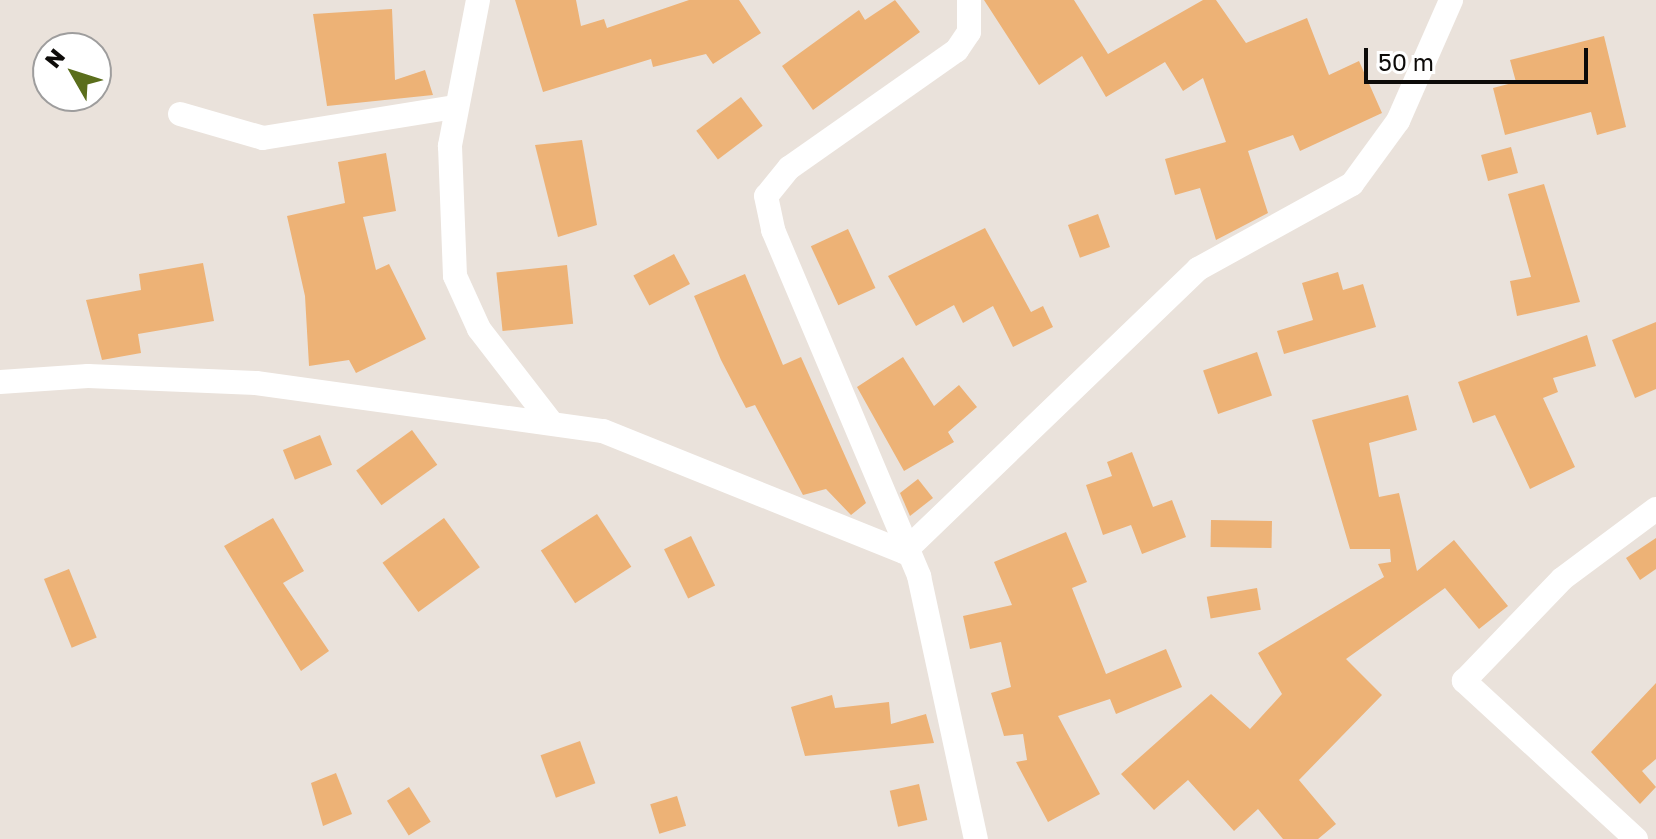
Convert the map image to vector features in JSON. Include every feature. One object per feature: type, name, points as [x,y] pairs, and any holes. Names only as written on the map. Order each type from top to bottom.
[{"type":"street","points":[[478,0],[455,107],[455,276],[479,329],[551,422]]},
{"type":"street","points":[[969,0],[969,32],[957,50],[789,168],[766,196],[904,552],[919,576],[976,839]]},
{"type":"street","points":[[904,552],[1198,269],[1352,184],[1398,121],[1451,0]]},
{"type":"street","points":[[180,114],[263,138],[455,107]]},
{"type":"street","points":[[0,382],[88,376],[256,383],[603,431],[904,552]]},
{"type":"street","points":[[1636,839],[1464,681],[1562,579],[1656,509]]},
{"type":"building","points":[[515,0],[576,0],[581,26],[604,19],[607,28],[689,0],[739,0],[761,33],[713,64],[706,54],[653,67],[651,59],[543,92]]},
{"type":"building","points":[[895,0],[920,32],[813,110],[782,66],[859,10],[865,20]]},
{"type":"building","points":[[984,0],[1074,0],[1108,54],[1203,0],[1216,0],[1246,43],[1307,18],[1329,75],[1359,61],[1382,113],[1300,151],[1293,135],[1248,151],[1268,213],[1216,240],[1200,188],[1175,195],[1165,159],[1226,142],[1203,78],[1183,91],[1165,62],[1106,97],[1082,56],[1039,85]]},
{"type":"building","points":[[392,9],[395,80],[425,70],[433,95],[327,106],[313,14]]},
{"type":"building","points":[[1604,36],[1626,127],[1597,135],[1591,112],[1505,135],[1493,88],[1516,82],[1510,60]]},
{"type":"building","points":[[741,97],[763,126],[718,159],[696,131]]},
{"type":"building","points":[[582,140],[597,225],[558,237],[535,145]]},
{"type":"building","points":[[1511,147],[1518,173],[1488,181],[1481,155]]},
{"type":"building","points":[[386,153],[396,211],[363,217],[376,270],[389,264],[426,339],[356,373],[349,360],[309,366],[305,296],[287,216],[345,203],[338,162]]},
{"type":"building","points":[[1544,184],[1580,302],[1517,316],[1510,281],[1531,277],[1508,194]]},
{"type":"building","points":[[1098,214],[1110,247],[1080,258],[1068,225]]},
{"type":"building","points":[[985,228],[1031,312],[1043,306],[1053,327],[1013,347],[993,306],[963,323],[954,305],[916,326],[888,276]]},
{"type":"building","points":[[848,229],[875,288],[838,305],[811,246]]},
{"type":"building","points":[[674,254],[690,284],[649,306],[633,276]]},
{"type":"building","points":[[203,263],[214,321],[138,334],[141,353],[102,360],[86,300],[141,290],[139,274]]},
{"type":"building","points":[[567,265],[573,324],[503,331],[496,272]]},
{"type":"building","points":[[1338,272],[1343,290],[1363,284],[1376,327],[1284,354],[1277,331],[1313,320],[1302,283]]},
{"type":"building","points":[[745,274],[783,365],[801,357],[866,503],[851,515],[826,489],[803,495],[755,405],[746,408],[721,360],[694,296]]},
{"type":"building","points":[[1656,322],[1656,389],[1635,398],[1612,340]]},
{"type":"building","points":[[1587,335],[1596,366],[1553,378],[1558,392],[1543,398],[1575,467],[1530,489],[1495,415],[1473,423],[1458,382]]},
{"type":"building","points":[[1257,352],[1272,395],[1218,414],[1203,371]]},
{"type":"building","points":[[903,357],[934,406],[959,385],[977,407],[948,432],[954,442],[904,471],[857,387]]},
{"type":"building","points":[[1408,395],[1417,430],[1369,443],[1379,497],[1399,493],[1417,571],[1454,540],[1508,606],[1479,629],[1445,588],[1346,659],[1382,695],[1299,780],[1336,824],[1318,839],[1283,839],[1258,809],[1234,831],[1188,780],[1154,810],[1121,774],[1211,694],[1250,729],[1282,694],[1258,653],[1384,577],[1378,564],[1391,562],[1390,549],[1350,549],[1312,420]]},
{"type":"building","points":[[412,430],[437,465],[381,505],[356,471]]},
{"type":"building","points":[[320,435],[332,465],[295,480],[283,450]]},
{"type":"building","points":[[1132,452],[1153,507],[1172,500],[1186,537],[1142,554],[1131,525],[1103,535],[1086,485],[1112,476],[1107,462]]},
{"type":"building","points":[[918,479],[933,498],[910,516],[900,493]]},
{"type":"building","points":[[597,514],[631,567],[575,603],[541,550]]},
{"type":"building","points":[[273,518],[304,571],[283,583],[329,651],[301,671],[224,546]]},
{"type":"building","points":[[444,518],[480,567],[418,612],[383,563]]},
{"type":"building","points":[[1211,520],[1272,521],[1272,548],[1211,547]]},
{"type":"building","points":[[1066,532],[1087,582],[1072,588],[1106,674],[1166,649],[1182,687],[1116,714],[1110,699],[1058,716],[1100,794],[1048,822],[1016,762],[1027,760],[1023,734],[1004,736],[991,693],[1011,687],[1001,642],[970,649],[963,616],[1012,605],[994,562]]},
{"type":"building","points":[[691,536],[715,585],[688,599],[664,549]]},
{"type":"building","points":[[1656,538],[1656,569],[1640,580],[1626,558]]},
{"type":"building","points":[[69,569],[97,638],[72,648],[44,579]]},
{"type":"building","points":[[1257,588],[1261,610],[1211,619],[1207,597]]},
{"type":"building","points":[[1656,683],[1656,759],[1642,771],[1656,787],[1640,804],[1591,752]]},
{"type":"building","points":[[832,695],[835,708],[889,702],[891,724],[926,714],[934,743],[805,756],[791,707]]},
{"type":"building","points":[[580,741],[595,783],[556,798],[541,755]]},
{"type":"building","points":[[336,773],[352,814],[323,826],[311,783]]},
{"type":"building","points":[[919,784],[927,820],[898,827],[890,791]]},
{"type":"building","points":[[409,787],[431,822],[409,836],[387,801]]},
{"type":"building","points":[[677,796],[686,826],[659,834],[650,804]]}]
